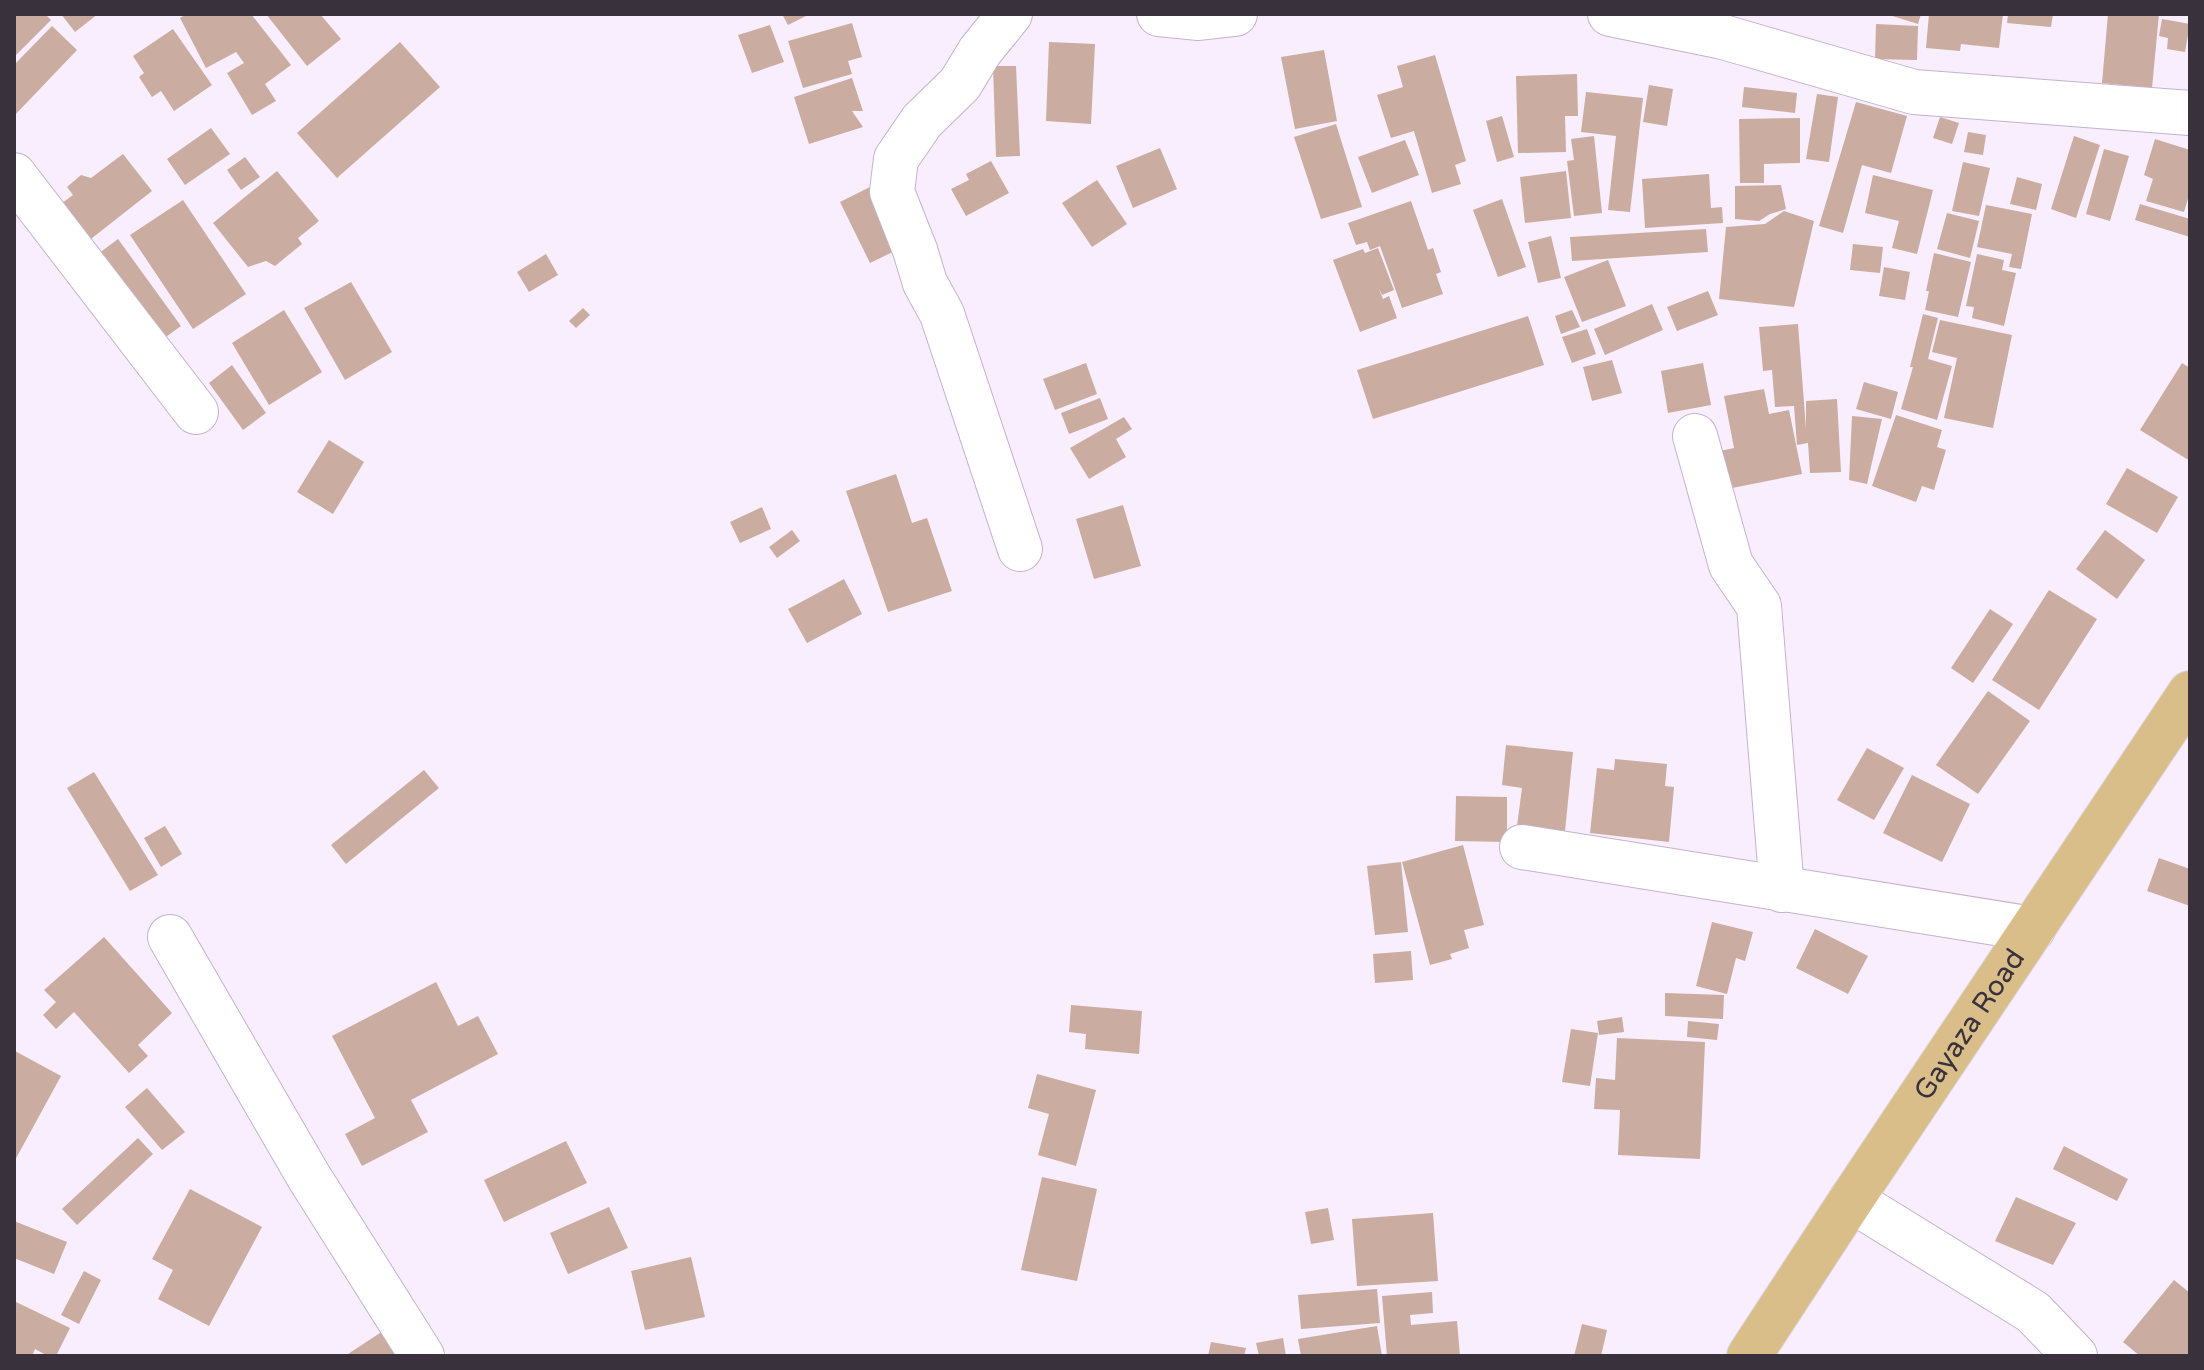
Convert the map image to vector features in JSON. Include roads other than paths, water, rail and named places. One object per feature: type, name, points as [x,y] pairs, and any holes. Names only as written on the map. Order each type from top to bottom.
[{"type":"main road","name":"Gayaza Road","points":[[1749,1356],[2190,693]]},
{"type":"street","points":[[1010,14],[980,51],[960,84],[922,121],[896,159],[892,192],[925,283],[942,314],[1020,549]]},
{"type":"street","points":[[1159,14],[1199,18],[1235,14]]},
{"type":"street","points":[[1610,14],[1723,37],[1914,92],[2190,113]]},
{"type":"street","points":[[14,175],[196,412]]},
{"type":"street","points":[[1695,436],[1731,565],[1759,606],[1782,890]]},
{"type":"street","points":[[1522,847],[2033,929]]},
{"type":"street","points":[[170,937],[309,1177],[422,1356]]},
{"type":"street","points":[[1851,1200],[2033,1312],[2075,1356]]}]
